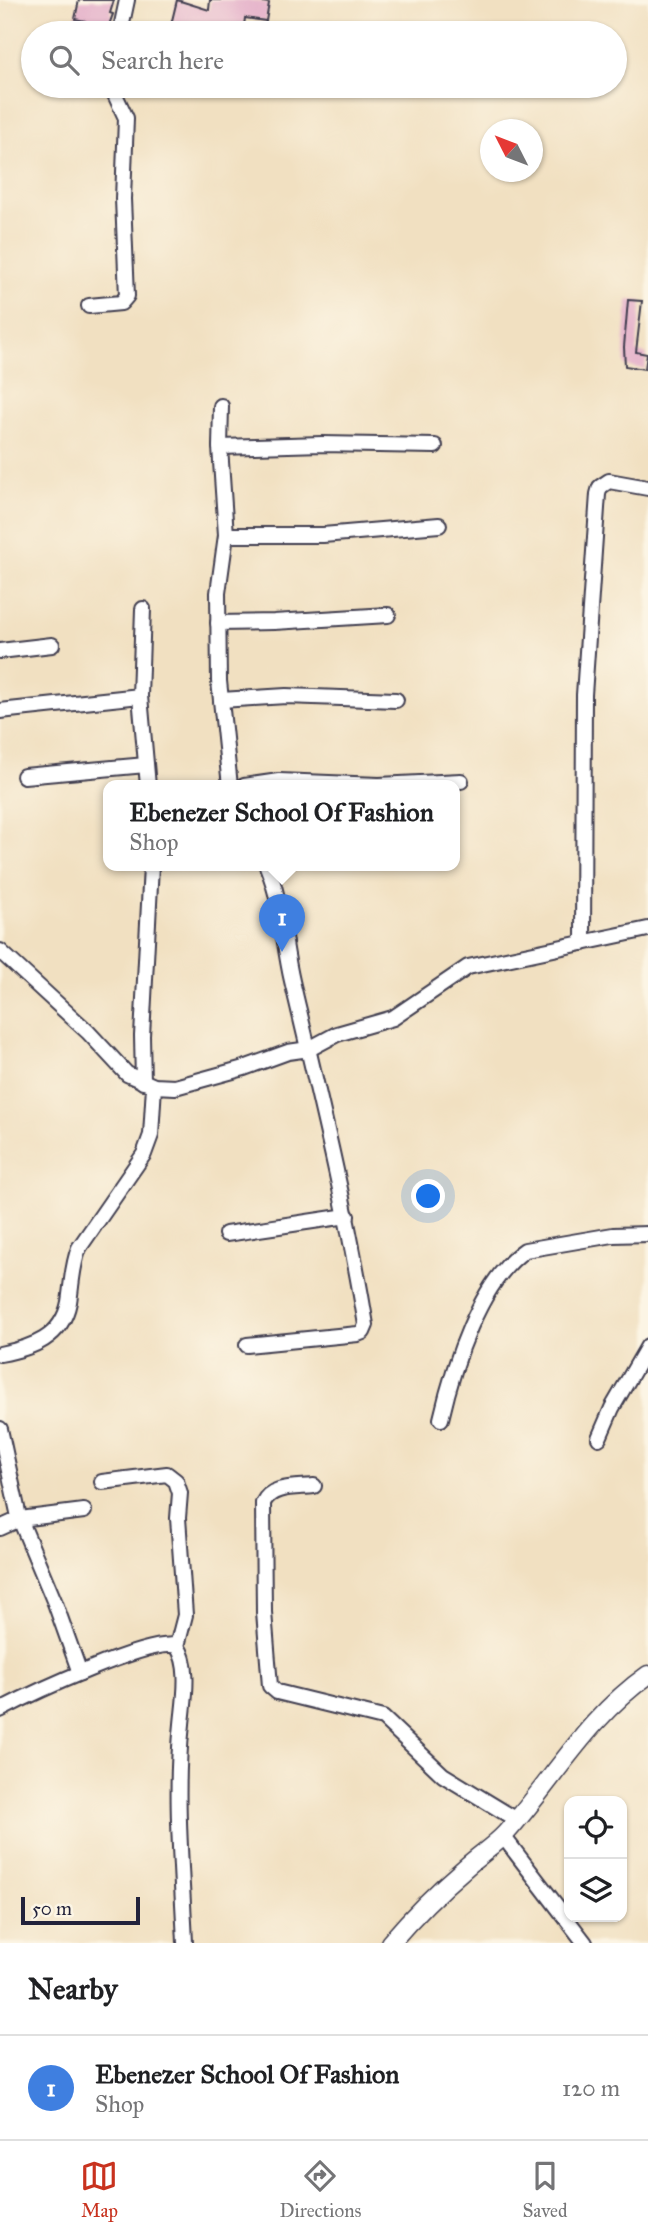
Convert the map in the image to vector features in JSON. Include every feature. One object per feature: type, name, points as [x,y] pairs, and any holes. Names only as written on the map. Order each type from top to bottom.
[{"type":"street","points":[[123,21],[127,0]]},
{"type":"street","points":[[89,306],[121,303],[127,296],[123,200],[126,118],[117,98]]},
{"type":"street","points":[[220,407],[219,447],[226,535],[218,593],[218,623],[220,700],[229,780]]},
{"type":"street","points":[[219,447],[322,444],[435,446]]},
{"type":"street","points":[[583,943],[584,695],[598,494],[600,487],[609,481],[648,488]]},
{"type":"street","points":[[226,535],[323,535],[439,525]]},
{"type":"street","points":[[144,609],[140,696],[147,780]]},
{"type":"street","points":[[218,623],[388,615]]},
{"type":"street","points":[[0,651],[51,645]]},
{"type":"street","points":[[0,710],[140,696]]},
{"type":"street","points":[[220,700],[286,696],[396,700]]},
{"type":"street","points":[[24,776],[146,765]]},
{"type":"street","points":[[0,1354],[23,1350],[40,1342],[58,1328],[69,1304],[74,1262],[79,1248],[144,1154],[150,1135],[148,1084],[142,1036],[151,871]]},
{"type":"street","points":[[247,1345],[358,1334],[363,1332],[366,1325],[347,1216],[268,871]]},
{"type":"street","points":[[0,951],[88,1032],[127,1074],[148,1084],[175,1087],[244,1068],[288,1052],[309,1049],[337,1034],[393,1018],[468,967],[648,929]]},
{"type":"street","points":[[226,1234],[347,1216]]},
{"type":"street","points":[[440,1419],[449,1382],[474,1320],[492,1288],[515,1257],[525,1250],[613,1235],[648,1234]]},
{"type":"street","points":[[598,1438],[648,1346]]},
{"type":"street","points":[[0,1429],[20,1519],[55,1603],[80,1673]]},
{"type":"street","points":[[102,1482],[167,1474],[176,1480],[180,1493],[178,1518],[185,1615],[177,1646]]},
{"type":"street","points":[[314,1486],[276,1491],[267,1496],[263,1503],[264,1612],[270,1686],[277,1692],[383,1718],[443,1775],[517,1820]]},
{"type":"street","points":[[0,1528],[20,1519],[84,1511]]},
{"type":"street","points":[[0,1710],[80,1673],[156,1647],[170,1644],[181,1651],[185,1683],[179,1749],[185,1943]]},
{"type":"street","points":[[390,1943],[420,1909],[503,1836],[590,1726],[620,1696],[648,1675]]},
{"type":"street","points":[[503,1836],[585,1943]]},
{"type":"building","points":[[79,0],[114,0],[110,21],[75,19]]},
{"type":"building","points":[[177,0],[209,10],[210,0],[269,3],[266,21],[245,18],[245,21],[172,21]]},
{"type":"building","points":[[628,300],[642,301],[636,352],[647,354],[645,369],[625,366]]},
{"type":"place","name":"Ebenezer School Of Fashion","points":[[282,952]]}]
